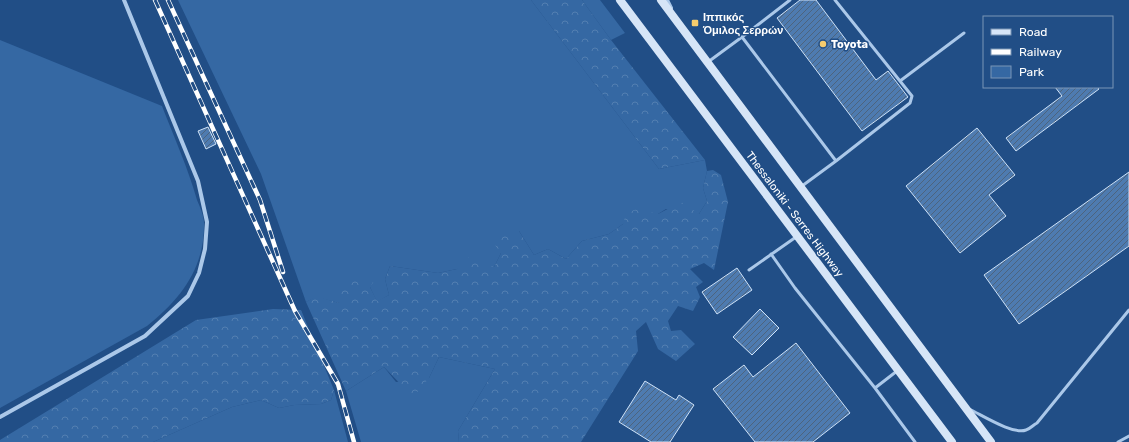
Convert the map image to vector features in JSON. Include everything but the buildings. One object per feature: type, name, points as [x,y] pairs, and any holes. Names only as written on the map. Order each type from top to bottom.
[{"type":"main road","name":"Thessaloniki - Serres Highway","points":[[620,0],[952,442]]},
{"type":"main road","name":"Thessaloniki - Serres Highway","points":[[661,0],[707,63],[802,186],[991,442]]},
{"type":"street","points":[[0,417],[145,336],[188,296],[199,273],[205,249],[207,222],[198,181],[124,0]]},
{"type":"street","points":[[667,0],[679,24]]},
{"type":"lane","points":[[707,63],[790,0]]},
{"type":"lane","points":[[802,186],[910,103],[912,96],[835,0]]},
{"type":"lane","points":[[900,81],[964,33]]},
{"type":"lane","points":[[742,36],[836,160]]},
{"type":"lane","points":[[749,270],[798,236]]},
{"type":"lane","points":[[771,254],[795,288],[875,388],[915,442]]},
{"type":"lane","points":[[964,406],[1010,429],[1025,431],[1037,423],[1129,310]]},
{"type":"lane","points":[[875,388],[899,370]]},
{"type":"lane","points":[[1118,442],[1129,436]]},
{"type":"green space","points":[[178,0],[531,0],[659,169],[705,160],[707,171],[703,188],[707,201],[699,214],[666,209],[658,214],[623,224],[609,234],[582,241],[566,259],[548,249],[534,255],[519,231],[501,253],[494,267],[457,269],[438,273],[390,266],[385,279],[389,295],[377,302],[370,287],[339,303],[316,297],[306,302],[261,174]]},
{"type":"green space","points":[[531,0],[582,0],[611,40],[705,160],[659,169]]},
{"type":"green space","points":[[582,0],[600,0],[625,33],[611,40]]},
{"type":"green space","points":[[0,40],[162,106],[203,214],[204,223],[203,239],[195,269],[180,294],[159,316],[147,326],[0,408]]},
{"type":"green space","points":[[713,170],[721,175],[728,202],[714,270],[704,263],[690,269],[703,282],[696,287],[700,297],[693,311],[678,306],[668,321],[671,331],[681,330],[695,344],[676,361],[658,349],[646,322],[636,331],[638,351],[581,442],[459,442],[458,431],[495,369],[439,357],[429,378],[413,397],[384,367],[346,391],[306,302],[316,296],[339,303],[342,283],[359,276],[374,281],[370,287],[377,301],[389,295],[385,279],[390,266],[438,273],[457,269],[471,255],[494,267],[501,253],[492,241],[506,231],[519,231],[534,255],[548,249],[566,259],[582,241],[609,234],[623,224],[626,213],[637,209],[658,214],[681,202],[699,214],[707,201],[703,188],[707,171]]},
{"type":"green space","points":[[273,309],[301,310],[334,390],[331,400],[321,404],[294,405],[279,408],[261,400],[232,407],[153,442],[0,442],[0,440],[196,320]]},
{"type":"green space","points":[[439,357],[495,369],[458,431],[459,442],[361,442],[346,391],[384,367],[396,382],[429,378]]},
{"type":"green space","points":[[334,390],[348,442],[153,442],[232,407],[261,400],[279,408],[294,405],[321,404],[331,400]]},
{"type":"railway","points":[[155,0],[295,311],[338,384],[354,442]]},
{"type":"railway","points":[[168,0],[260,200],[283,272]]},
{"type":"place","name":"Ιππικός Όμιλος Σερρών","points":[[695,23]]},
{"type":"place","name":"Toyota","points":[[823,44]]}]
